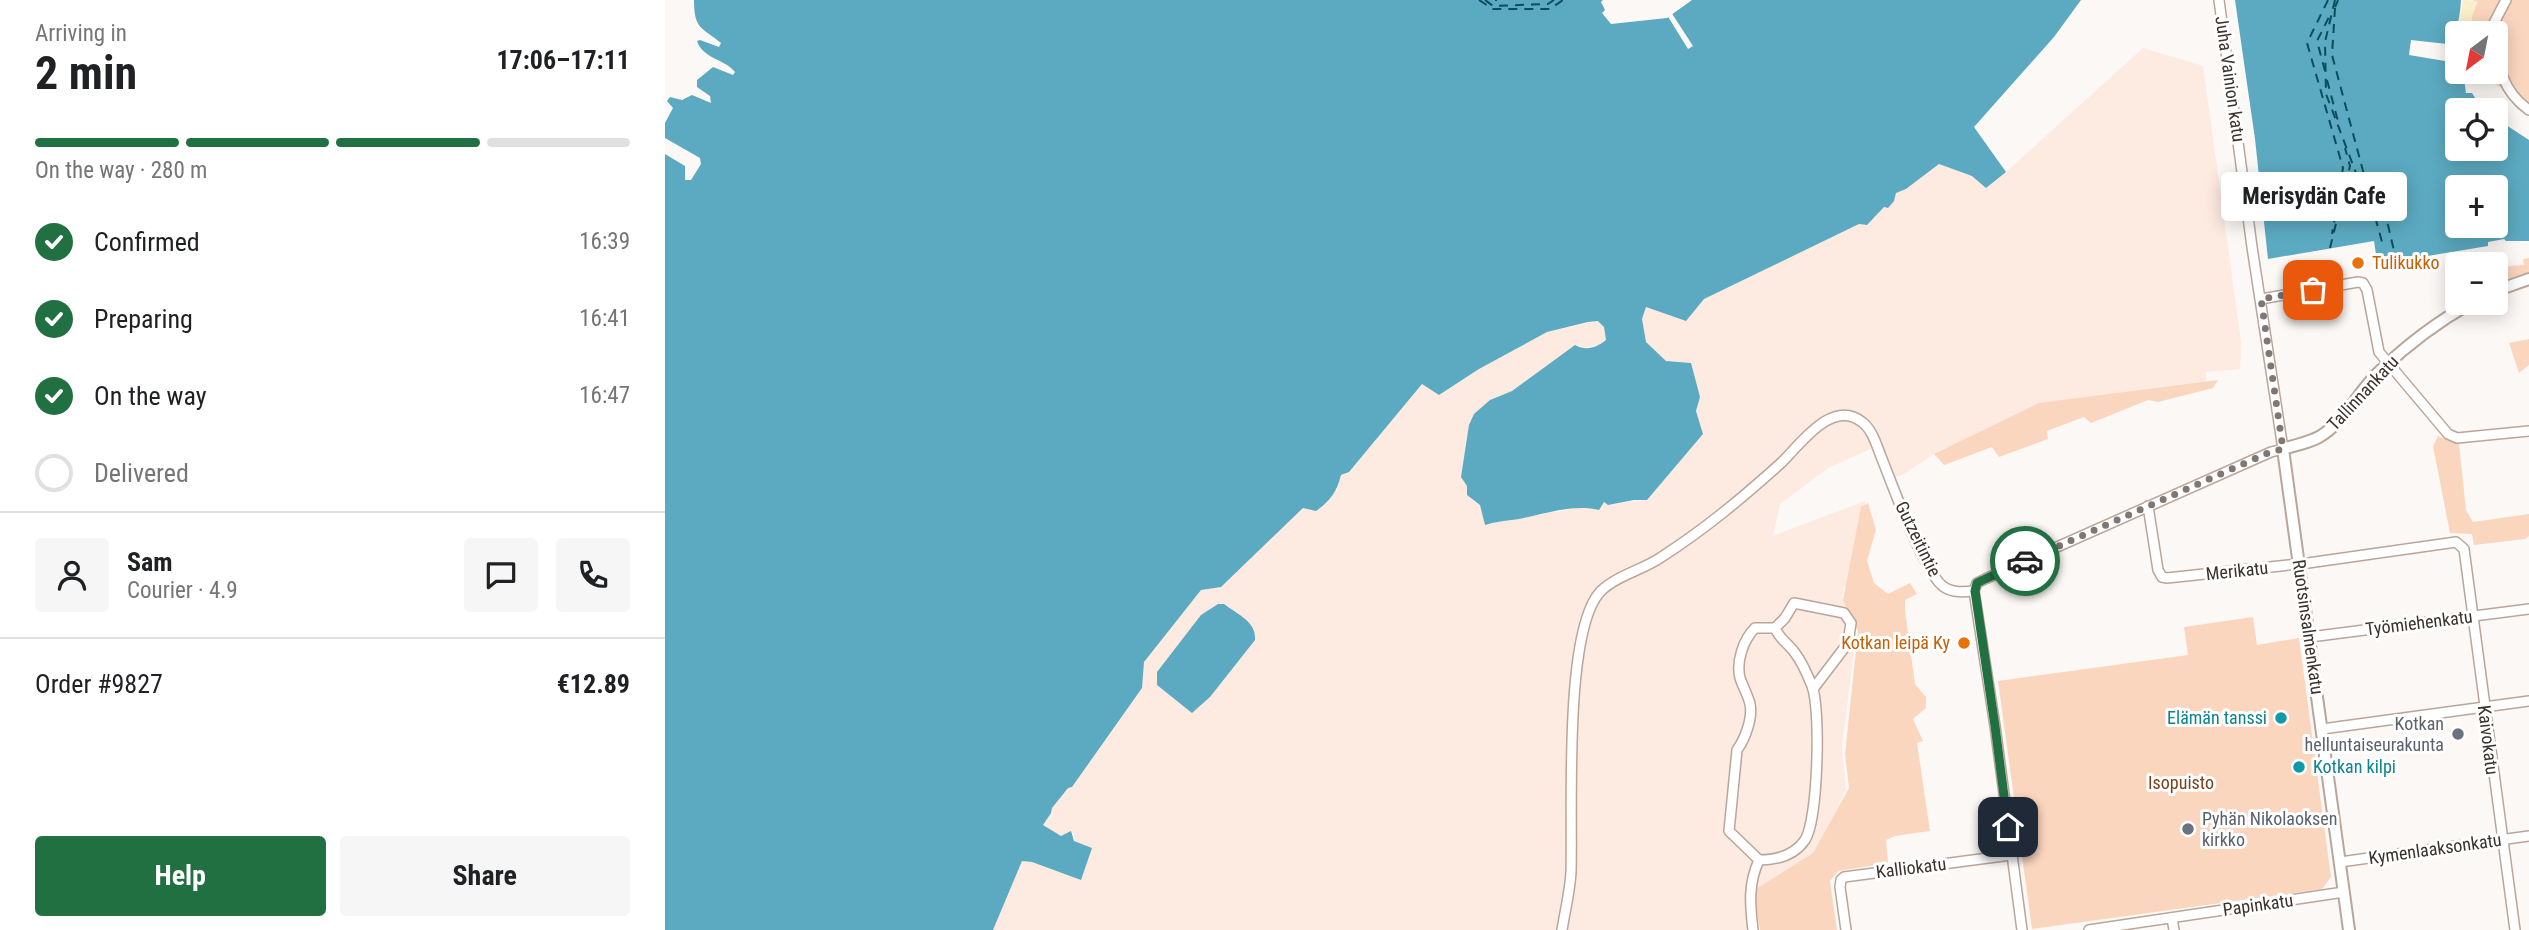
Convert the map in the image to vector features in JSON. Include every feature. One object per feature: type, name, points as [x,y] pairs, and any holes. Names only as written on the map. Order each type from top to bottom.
[{"type":"street","name":"Juha Vainion katu","points":[[2219,0],[2283,449]]},
{"type":"street","points":[[2495,21],[2506,0]]},
{"type":"street","points":[[2506,84],[2514,100],[2529,110]]},
{"type":"street","points":[[2508,286],[2529,279]]},
{"type":"street","points":[[2261,299],[2363,283],[2367,290],[2379,352],[2448,433],[2457,438],[2529,431]]},
{"type":"street","name":"Tallinnankatu","points":[[2283,449],[2316,439],[2328,430],[2388,364],[2420,337],[2453,315]]},
{"type":"street","name":"Gutzeitintie","points":[[1562,930],[1571,875],[1574,707],[1580,648],[1591,603],[1602,589],[1647,566],[1707,528],[1830,418],[1843,415],[1864,423],[1871,434],[1931,573],[1946,589],[1975,591]]},
{"type":"street","points":[[2022,930],[1975,591],[1977,583],[2270,452],[2283,449]]},
{"type":"street","name":"Ruotsinsalmenkatu","points":[[2283,449],[2349,930]]},
{"type":"street","name":"Merikatu","points":[[2148,506],[2158,570],[2162,577],[2300,564],[2456,542],[2464,549]]},
{"type":"street","name":"Kaivokatu","points":[[2464,549],[2515,930]]},
{"type":"street","points":[[1775,628],[1779,639],[1795,652],[1813,689],[1816,715],[1815,812],[1806,838],[1793,853],[1775,860],[1759,860],[1729,831],[1737,750],[1745,740],[1751,706],[1739,676],[1740,662],[1746,637],[1755,628],[1775,628],[1794,603],[1844,613],[1851,623],[1848,643],[1813,689]]},
{"type":"street","name":"Työmiehenkatu","points":[[2310,637],[2529,609]]},
{"type":"street","points":[[2322,729],[2529,701]]},
{"type":"street","name":"Kymenlaaksonkatu","points":[[2340,862],[2529,836]]},
{"type":"street","name":"Kalliokatu","points":[[1846,930],[1841,880],[1853,875],[2011,855]]},
{"type":"street","points":[[1753,930],[1749,896],[1753,873],[1759,860]]},
{"type":"street","name":"Papinkatu","points":[[2089,930],[2344,892]]},
{"type":"street","points":[[2172,918],[2174,930]]},
{"type":"shaded area","points":[[2143,48],[2203,66],[2241,342],[2240,369],[2206,372],[2206,384],[1942,449],[1902,475],[1886,480],[1872,448],[1828,468],[1780,504],[1773,536],[1865,501],[1852,582],[1844,587],[1842,597],[1854,619],[1856,633],[1842,747],[1846,790],[1813,858],[1805,858],[1760,894],[1755,906],[1758,930],[993,930],[1022,861],[1081,879],[1074,833],[1061,836],[1042,825],[1142,688],[1144,662],[1201,590],[1221,587],[1303,508],[1337,490],[1341,475],[1349,472],[1422,383],[1439,395],[1479,369],[1547,332],[1598,321],[1604,327],[1606,340],[1599,345],[1581,348],[1575,345],[1512,391],[1490,400],[1467,486],[1472,500],[1480,505],[1485,524],[1580,507],[1599,510],[1604,502],[1608,505],[1647,500],[1703,434],[1696,411],[1700,396],[1646,342],[1642,319],[1646,307],[1686,321],[1703,299],[1859,224],[1867,225],[1884,207],[1894,201],[1896,193],[1906,189],[1939,164],[1972,176],[2006,172]]},
{"type":"green space","points":[[2472,0],[2529,0],[2529,108],[2495,84],[2508,84],[2508,21],[2472,21],[2477,2]]},
{"type":"green space","points":[[2529,258],[2529,272],[2508,279],[2508,266],[2524,265],[2523,259]]},
{"type":"green space","points":[[2529,339],[2529,365],[2519,373],[2509,343]]},
{"type":"green space","points":[[2218,380],[2213,388],[2158,402],[2148,400],[2091,423],[2084,417],[2047,431],[2048,439],[1999,457],[1992,447],[1944,465],[1934,454],[2039,403]]},
{"type":"green space","points":[[2438,436],[2459,444],[2466,510],[2473,522],[2529,514],[2529,536],[2525,539],[2474,545],[2472,534],[2450,533],[2433,446]]},
{"type":"green space","points":[[1868,503],[1876,530],[1867,561],[1874,583],[1888,594],[1910,583],[1917,594],[1905,600],[1905,611],[1915,684],[1926,697],[1926,708],[1913,719],[1923,741],[1917,743],[1930,831],[1895,836],[1886,840],[1888,863],[1838,871],[1830,881],[1837,930],[1760,930],[1753,891],[1813,853],[1849,788],[1845,754],[1858,631],[1843,600],[1861,507]]},
{"type":"green space","name":"Isopuisto","points":[[2253,617],[2257,645],[2299,638],[2331,877],[2322,889],[2032,929],[1998,681],[2188,655],[2184,627]]},
{"type":"sand","points":[[2463,0],[2477,1],[2472,21],[2460,21]]},
{"type":"water","points":[[694,0],[1603,0],[1601,2],[1605,10],[1602,13],[1611,24],[1667,18],[1692,0],[2081,0],[2054,37],[1974,127],[2006,172],[1986,188],[1972,176],[1939,164],[1906,189],[1896,193],[1888,208],[1884,207],[1867,225],[1859,224],[1704,299],[1686,321],[1646,307],[1642,319],[1646,342],[1666,361],[1691,363],[1700,397],[1696,411],[1703,434],[1647,500],[1608,505],[1604,502],[1599,510],[1567,509],[1485,525],[1480,505],[1467,495],[1467,486],[1461,477],[1469,425],[1474,414],[1490,400],[1512,391],[1575,345],[1591,348],[1606,340],[1604,327],[1598,321],[1547,332],[1479,369],[1439,395],[1422,384],[1349,472],[1341,475],[1335,491],[1325,504],[1316,511],[1303,508],[1221,587],[1201,590],[1144,662],[1142,688],[1072,787],[1068,788],[1052,808],[1043,825],[1061,836],[1071,831],[1074,841],[1092,848],[1081,880],[1032,862],[1022,861],[993,930],[665,930],[665,154],[685,166],[685,180],[691,180],[701,164],[700,158],[665,138],[665,123],[673,108],[667,101],[670,97],[682,100],[692,95],[711,103],[710,96],[697,87],[697,80],[713,67],[733,75],[735,72],[700,47],[697,41],[700,40],[719,47],[721,43],[700,27],[694,10]]},
{"type":"water","points":[[2235,0],[2461,0],[2458,21],[2445,21],[2445,44],[2411,40],[2409,55],[2445,61],[2445,84],[2465,84],[2466,93],[2472,93],[2475,98],[2445,98],[2445,161],[2508,161],[2508,126],[2529,140],[2529,241],[2504,239],[2488,242],[2488,246],[2385,263],[2385,267],[2378,268],[2374,241],[2268,259],[2255,139]]},
{"type":"water","points":[[1218,604],[1224,604],[1245,619],[1253,628],[1255,640],[1210,697],[1192,713],[1157,685],[1157,672],[1201,615]]},
{"type":"pier","points":[[1671,12],[1693,46],[1688,49],[1667,15]]},
{"type":"ferry route","points":[[1479,0],[1493,9],[1550,9],[1563,0]]},
{"type":"ferry route","points":[[1485,0],[1493,6],[1548,4],[1554,0]]},
{"type":"ferry route","points":[[2328,0],[2307,43],[2343,168],[2332,234]]},
{"type":"ferry route","points":[[2335,0],[2325,42],[2326,94],[2361,186],[2388,225],[2394,251]]},
{"type":"ferry route","points":[[2335,7],[2338,0]]},
{"type":"ferry route","points":[[2335,8],[2332,55],[2370,197]]},
{"type":"ferry route","points":[[2325,71],[2317,41],[2330,15]]},
{"type":"ferry route","points":[[2327,80],[2339,125]]},
{"type":"ferry route","points":[[2330,248],[2350,166],[2345,148]]},
{"type":"ferry route","points":[[2371,202],[2382,242]]},
{"type":"way so far","points":[[2025,561],[2270,452],[2283,449],[2261,299],[2313,290]]},
{"type":"place","name":"Tulikukko","points":[[2358,263]]},
{"type":"place","name":"Merisydän Cafe","points":[[2313,290]]},
{"type":"place","name":"Kotkan leipä Ky","points":[[1964,643]]},
{"type":"place","name":"Elämän tanssi","points":[[2281,718]]},
{"type":"place","name":"Kotkan helluntaiseurakunta","points":[[2458,734]]},
{"type":"place","name":"Kotkan kilpi","points":[[2299,767]]},
{"type":"place","name":"Pyhän Nikolaoksen kirkko","points":[[2188,829]]},
{"type":"route","points":[[2008,827],[1975,591],[1977,583],[2025,561]]}]
